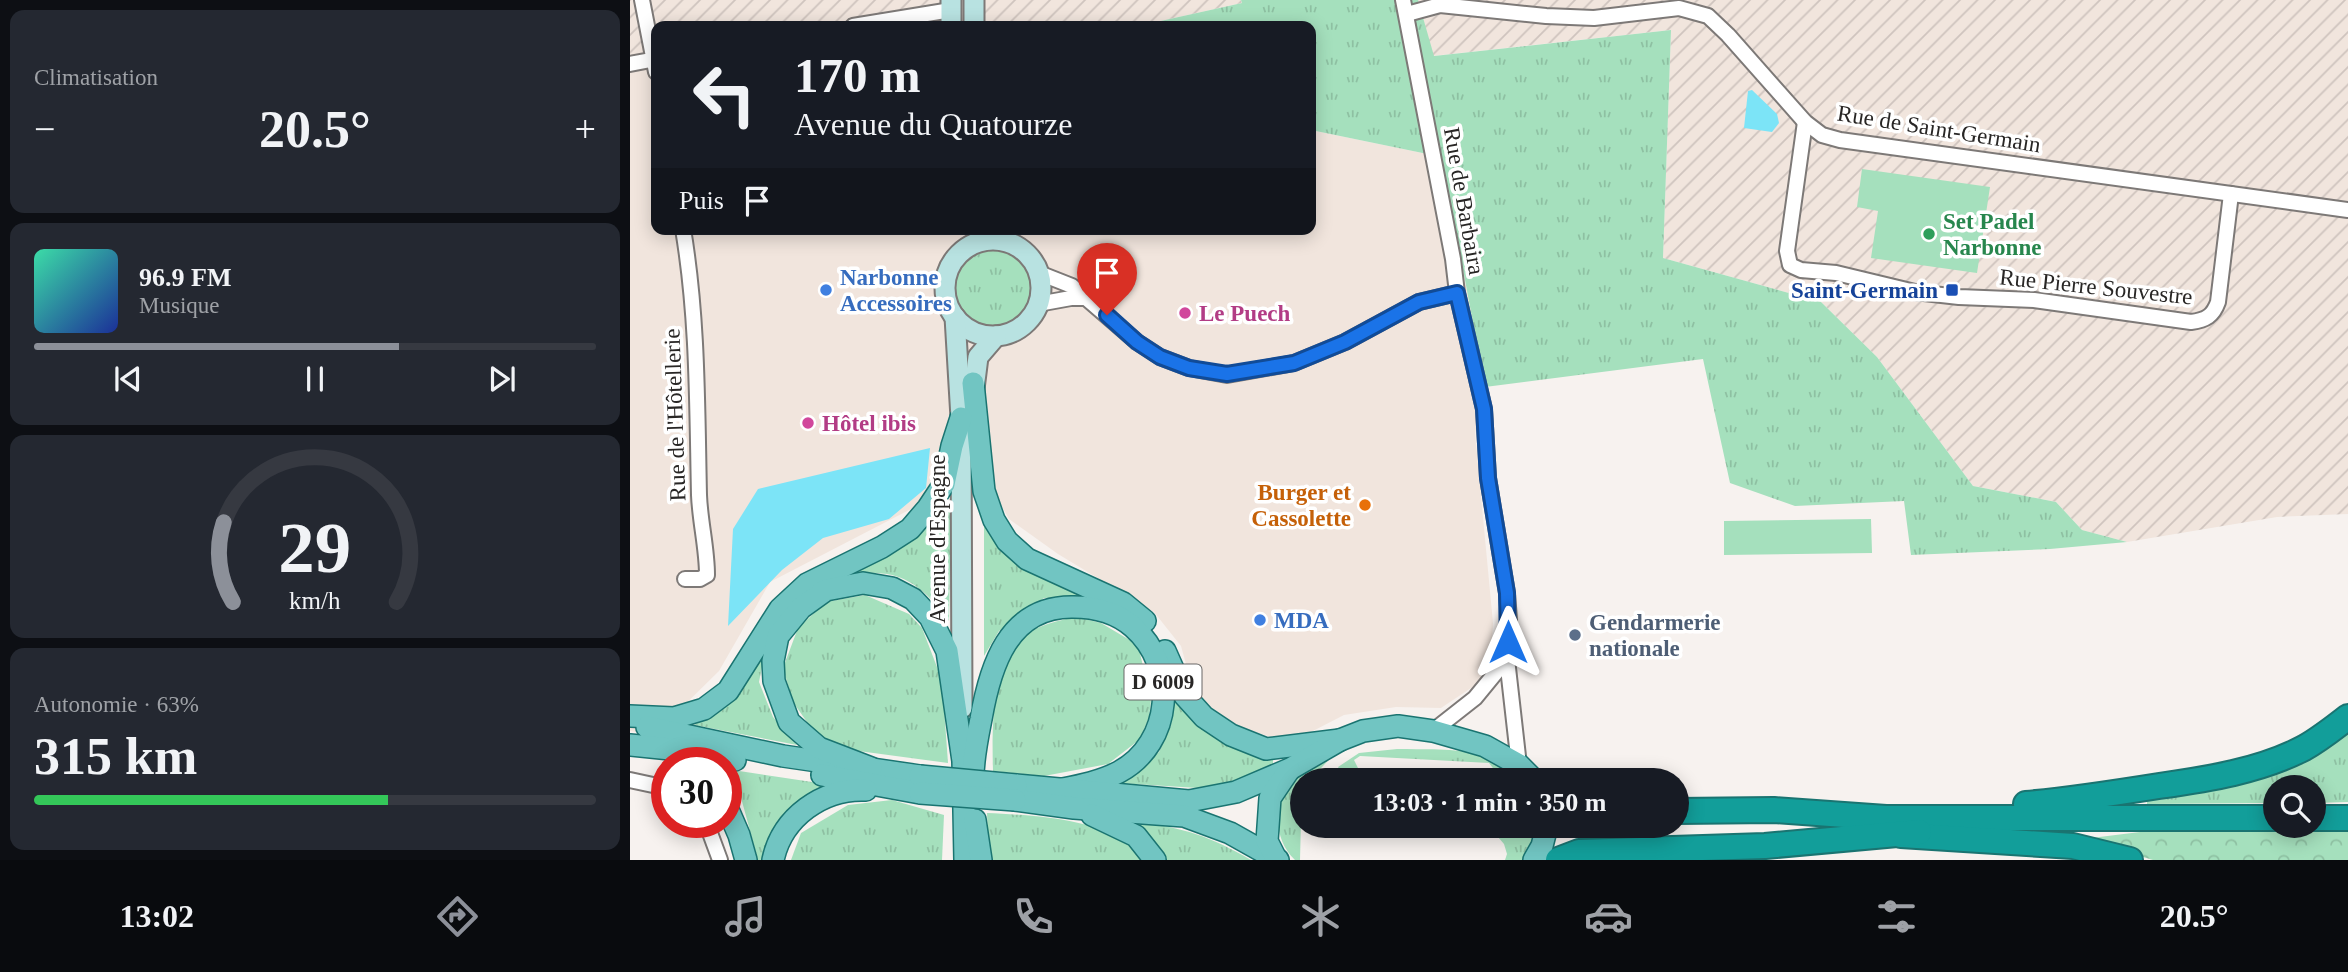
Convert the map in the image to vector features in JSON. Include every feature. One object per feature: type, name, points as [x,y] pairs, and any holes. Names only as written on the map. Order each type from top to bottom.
[{"type":"highway","points":[[1569,857],[1765,846],[2224,775],[2304,748],[2348,717]]},
{"type":"highway","points":[[1689,811],[1774,810],[1888,826],[2073,846],[2130,860]]},
{"type":"highway","points":[[1888,826],[2069,818],[2263,818]]},
{"type":"main road","points":[[974,0],[974,21]]},
{"type":"main road","points":[[1000,235],[1032,259],[1041,283],[1038,304],[1025,323],[1007,334],[996,336],[981,334],[968,328],[955,317],[946,300],[945,288],[947,273],[967,238],[982,241],[1000,235]]},
{"type":"main road","name":"Avenue d'Espagne","points":[[955,317],[961,418],[968,761]]},
{"type":"main road","name":"Avenue d'Espagne","points":[[968,761],[973,383],[978,357],[996,336]]},
{"type":"main road","points":[[973,383],[984,491],[994,520],[1007,541],[1027,559],[1123,603],[1146,622],[1161,642],[1185,696],[1204,717],[1231,735],[1266,749],[1340,740]]},
{"type":"main road","points":[[630,716],[674,718],[704,709],[728,691],[780,609],[807,584],[882,547],[910,528],[944,484],[961,418]]},
{"type":"main road","points":[[871,768],[819,748],[789,722],[774,681],[773,661],[778,636],[801,608],[826,590],[863,583],[892,588],[913,599],[930,617],[947,651],[968,761]]},
{"type":"main road","name":"D 6009","points":[[974,860],[968,761],[997,656],[1018,627],[1033,617],[1067,607],[1100,610],[1131,625],[1152,651],[1160,670],[1165,705],[1157,729],[1143,753],[1120,772],[1098,781],[1058,790]]},
{"type":"main road","name":"D 6009","points":[[630,724],[783,756],[871,768],[920,784]]},
{"type":"main road","name":"D 6009","points":[[1292,768],[1363,730],[1398,726],[1433,731],[1485,746],[1519,768]]},
{"type":"main road","points":[[630,748],[651,755]]},
{"type":"main road","name":"D 6009","points":[[630,748],[680,750],[920,784],[1015,792],[1058,790],[1189,801],[1236,792],[1290,769]]},
{"type":"main road","points":[[1277,859],[1267,841],[1269,798],[1290,769]]},
{"type":"main road","points":[[772,860],[788,826],[812,803],[847,789],[920,784]]},
{"type":"main road","name":"D 6009","points":[[1015,792],[1074,808],[1184,817],[1230,832],[1277,859]]},
{"type":"main road","points":[[1074,808],[1114,823],[1136,836],[1155,860]]},
{"type":"main road","points":[[957,860],[969,809]]},
{"type":"main road","points":[[969,809],[981,860]]},
{"type":"main road","name":"D 6009","points":[[965,860],[969,809]]},
{"type":"main road","points":[[740,838],[746,860]]},
{"type":"main road","points":[[1534,860],[1544,838]]},
{"type":"street","points":[[642,0],[651,40]]},
{"type":"street","name":"Rue de Saint-Germain","points":[[1405,7],[1440,5],[1594,18],[1679,8],[1708,16],[1805,122],[1822,135],[1840,140],[2348,211]]},
{"type":"street","name":"Rue de Barbaira","points":[[1405,7],[1454,259],[1457,293],[1484,409],[1488,478],[1507,593],[1507,659],[1526,768]]},
{"type":"street","points":[[888,21],[951,12]]},
{"type":"street","points":[[630,64],[651,63]]},
{"type":"street","name":"Rue Pierre Souvestre","points":[[1805,122],[1787,250],[1790,265],[1801,270],[1836,273],[1915,292],[1987,299],[2034,300],[2191,322],[2203,320],[2214,314],[2218,302],[2231,194]]},
{"type":"street","name":"Rue de l'Hôtellerie","points":[[684,235],[691,280],[699,406],[699,499],[707,550],[707,575],[700,579],[685,579]]},
{"type":"street","points":[[1039,273],[1072,286],[1137,342],[1160,357],[1189,368],[1227,374],[1294,363],[1345,342],[1419,302],[1457,293]]},
{"type":"street","points":[[1038,304],[1070,298],[1088,298]]},
{"type":"street","points":[[1433,731],[1475,698],[1507,659]]},
{"type":"street","points":[[630,780],[651,785]]},
{"type":"street","points":[[712,838],[720,860]]},
{"type":"shaded area","points":[[630,0],[934,0],[934,4],[844,21],[651,21],[651,58],[630,62]]},
{"type":"shaded area","points":[[934,0],[983,0],[985,21],[844,21],[933,4]]},
{"type":"shaded area","points":[[983,0],[1241,0],[1242,3],[1161,21],[985,21]]},
{"type":"shaded area","points":[[1418,0],[2348,0],[2348,514],[2277,517],[2127,542],[2082,530],[2056,502],[1973,486],[1877,357],[1821,302],[1663,258],[1671,30],[1433,56]]},
{"type":"shaded area","points":[[651,58],[651,235],[1316,235],[1316,131],[1442,157],[1485,387],[1475,433],[1493,623],[1491,658],[1477,684],[1441,708],[1396,707],[1344,715],[1309,733],[1271,737],[1237,726],[1206,706],[1189,675],[1181,646],[1154,612],[1058,554],[1009,519],[984,475],[937,480],[911,509],[770,582],[719,671],[654,735],[630,731],[630,62]]},
{"type":"green space","points":[[1241,0],[1418,0],[1434,56],[1671,30],[1663,258],[1821,302],[1877,357],[1973,486],[2056,502],[2082,530],[2127,542],[2050,549],[1911,555],[1904,501],[1795,506],[1730,483],[1703,359],[1485,387],[1442,157],[1316,131],[1316,21],[1161,21],[1242,3]]},
{"type":"green space","name":"Set Padel Narbonne","points":[[1862,169],[1990,187],[1977,273],[1871,258],[1878,211],[1857,207]]},
{"type":"green space","points":[[993,248],[1008,251],[1021,260],[1030,273],[1033,288],[1030,303],[1021,316],[1008,325],[993,328],[978,325],[965,316],[956,303],[953,288],[956,273],[965,260],[978,251]]},
{"type":"green space","points":[[944,509],[951,512],[949,621],[931,599],[901,578],[887,574],[851,572]]},
{"type":"green space","points":[[1871,519],[1872,553],[1724,555],[1724,521]]},
{"type":"green space","points":[[984,522],[993,538],[1015,562],[1042,578],[1090,597],[1044,598],[999,631],[984,656]]},
{"type":"green space","points":[[865,595],[909,614],[922,628],[942,680],[948,763],[851,750],[816,735],[793,702],[783,668],[798,628],[826,602]]},
{"type":"green space","points":[[1076,617],[1101,623],[1138,645],[1151,700],[1149,718],[1139,740],[1108,764],[1044,776],[993,771],[997,685],[1008,654],[1016,642],[1028,632]]},
{"type":"green space","points":[[765,651],[759,682],[773,717],[797,745],[694,725],[724,706]]},
{"type":"green space","points":[[1173,697],[1229,747],[1273,757],[1273,764],[1228,787],[1118,783],[1159,752],[1171,725]]},
{"type":"green space","points":[[2348,725],[2348,802],[2326,803],[2326,775],[2263,775],[2263,803],[2147,804],[2147,800]]},
{"type":"green space","points":[[1397,749],[1463,751],[1492,760],[1506,768],[1493,768],[1489,763],[1360,756],[1354,760],[1358,768],[1338,768],[1359,753]]},
{"type":"green space","points":[[1336,752],[1321,768],[1310,768]]},
{"type":"green space","points":[[742,771],[832,785],[765,860],[758,860],[742,801]]},
{"type":"green space","points":[[1290,785],[1290,838],[1301,838],[1300,860],[1295,860],[1287,851],[1279,829],[1278,818]]},
{"type":"green space","points":[[892,800],[944,815],[942,860],[791,860],[801,833],[848,805]]},
{"type":"green space","points":[[987,813],[1062,820],[1101,829],[1132,846],[1141,860],[989,860]]},
{"type":"green space","points":[[1137,822],[1196,834],[1251,860],[1167,860],[1162,850]]},
{"type":"green space","points":[[2263,831],[2263,838],[2326,838],[2326,831],[2348,831],[2348,860],[2153,860],[2083,839],[2140,832]]},
{"type":"green space","points":[[1499,838],[1534,838],[1525,860],[1505,860],[1507,854]]},
{"type":"water","points":[[1752,90],[1777,114],[1779,123],[1772,132],[1744,128],[1748,91]]},
{"type":"water","points":[[930,448],[926,488],[889,519],[823,538],[782,570],[728,626],[733,529],[758,489]]},
{"type":"place","name":"Set Padel Narbonne","points":[[1929,234]]},
{"type":"place","name":"Narbonne Accessoires","points":[[826,290]]},
{"type":"place","name":"Saint-Germain","points":[[1952,290]]},
{"type":"place","name":"Le Puech","points":[[1185,313]]},
{"type":"place","name":"Hôtel ibis","points":[[808,423]]},
{"type":"place","name":"Burger et Cassolette","points":[[1365,505]]},
{"type":"place","name":"MDA","points":[[1260,620]]},
{"type":"place","name":"Gendarmerie nationale","points":[[1575,635]]},
{"type":"route","points":[[1107,315],[1137,342],[1160,357],[1189,368],[1227,374],[1294,363],[1345,342],[1419,302],[1457,293],[1484,409],[1488,478],[1507,593],[1508,642]]}]
